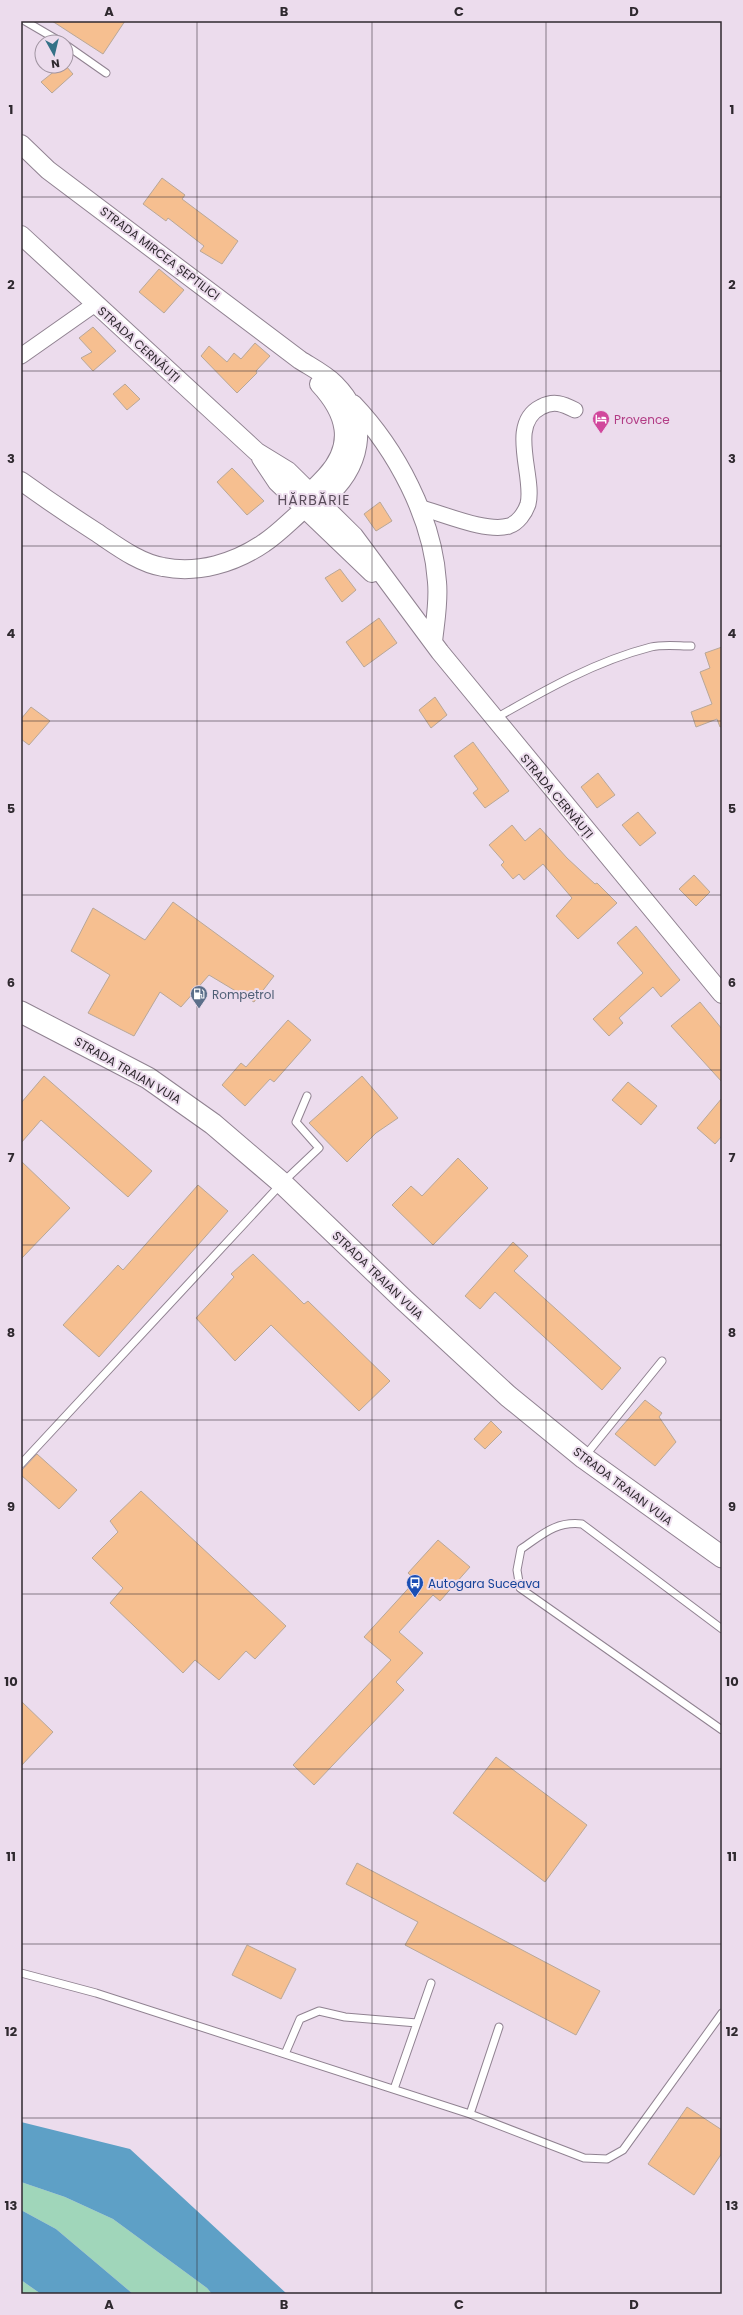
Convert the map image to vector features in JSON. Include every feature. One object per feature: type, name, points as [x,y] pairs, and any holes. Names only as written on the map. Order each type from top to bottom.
[{"type":"main road","name":"STRADA TRAIAN VUIA","points":[[21,1012],[63,1032],[164,1088],[213,1124],[282,1183],[404,1300],[508,1396],[584,1458],[722,1557]]},
{"type":"street","name":"STRADA MIRCEA ȘEPTILICI","points":[[21,144],[48,170],[300,360],[334,383],[346,396],[359,426],[358,450],[352,466],[343,478],[316,497],[264,543],[243,555],[219,565],[190,570],[163,567],[143,561],[124,550],[21,481]]},
{"type":"street","name":"STRADA CERNĂUȚI","points":[[21,235],[257,452],[288,471],[354,536],[396,594],[494,719],[722,994]]},
{"type":"street","points":[[21,356],[95,304]]},
{"type":"street","name":"STRADA MIRCEA ȘEPTILICI","points":[[300,360],[335,402],[342,416],[344,433],[337,462],[316,497]]},
{"type":"street","points":[[346,396],[373,425],[389,448],[403,472],[418,507],[434,559],[437,582],[437,611],[433,642]]},
{"type":"street","points":[[418,507],[498,528],[515,523],[519,520],[528,503],[524,453],[525,430],[530,419],[536,410],[552,403],[561,403],[575,410]]},
{"type":"street","name":"STRADA CERNĂUȚI","points":[[257,452],[277,482],[342,547],[396,594]]},
{"type":"lane","points":[[25,21],[47,34]]},
{"type":"lane","points":[[74,51],[106,73]]},
{"type":"lane","points":[[494,719],[555,684],[603,664],[653,646],[691,646]]},
{"type":"lane","points":[[21,1464],[282,1183],[319,1148],[296,1122],[307,1096]]},
{"type":"lane","points":[[584,1458],[662,1361]]},
{"type":"lane","points":[[721,1727],[520,1588],[517,1570],[521,1549],[553,1526],[567,1522],[582,1524],[722,1629]]},
{"type":"lane","points":[[21,1973],[96,1993],[394,2089],[470,2114],[584,2158],[607,2159],[623,2150],[722,2013]]},
{"type":"lane","points":[[394,2089],[431,1984]]},
{"type":"lane","points":[[285,2054],[300,2019],[319,2011],[345,2016],[417,2023]]},
{"type":"lane","points":[[470,2114],[499,2027]]},
{"type":"green space","points":[[21,2182],[65,2197],[113,2219],[207,2288],[212,2294],[133,2294],[56,2229],[21,2210]]},
{"type":"green space","points":[[21,2280],[41,2294],[21,2294]]},
{"type":"water","points":[[21,2122],[130,2149],[287,2294],[212,2294],[207,2288],[113,2219],[65,2197],[21,2182]]},
{"type":"water","points":[[21,2210],[56,2229],[133,2294],[41,2294],[21,2280]]},
{"type":"building","points":[[52,21],[125,21],[103,54]]},
{"type":"building","points":[[51,74],[73,74],[52,93],[41,82]]},
{"type":"building","points":[[162,178],[185,195],[182,199],[238,241],[222,264],[200,251],[204,246],[168,218],[166,221],[143,204]]},
{"type":"building","points":[[159,269],[184,290],[164,313],[139,292]]},
{"type":"building","points":[[93,327],[116,351],[93,371],[81,358],[92,352],[79,338]]},
{"type":"building","points":[[255,343],[270,356],[256,371],[257,373],[237,393],[201,356],[209,346],[227,362],[234,353],[241,359]]},
{"type":"building","points":[[125,384],[140,399],[127,410],[113,394]]},
{"type":"building","points":[[232,468],[264,501],[247,515],[217,482]]},
{"type":"building","points":[[380,502],[392,521],[376,531],[364,514]]},
{"type":"building","points":[[340,569],[356,590],[342,602],[325,578]]},
{"type":"building","points":[[379,618],[397,643],[364,667],[346,642]]},
{"type":"building","points":[[722,647],[722,726],[720,727],[717,719],[696,727],[691,712],[712,704],[700,672],[710,668],[705,653]]},
{"type":"building","points":[[435,697],[447,715],[431,728],[419,710]]},
{"type":"building","points":[[31,707],[50,721],[29,745],[21,739],[21,719]]},
{"type":"building","points":[[473,742],[509,791],[485,808],[473,793],[478,789],[454,756]]},
{"type":"building","points":[[598,773],[615,795],[597,808],[581,787]]},
{"type":"building","points":[[638,812],[656,833],[640,846],[622,825]]},
{"type":"building","points":[[512,825],[525,841],[540,828],[567,858],[595,884],[597,883],[617,903],[578,939],[556,916],[572,898],[543,864],[524,880],[519,874],[513,879],[501,865],[504,862],[489,845]]},
{"type":"building","points":[[694,875],[710,892],[696,906],[679,889]]},
{"type":"building","points":[[173,902],[274,976],[254,1002],[209,975],[181,1007],[160,992],[134,1036],[88,1013],[110,975],[71,951],[93,908],[145,940]]},
{"type":"building","points":[[636,926],[680,980],[661,997],[653,987],[619,1018],[623,1023],[609,1036],[593,1019],[643,973],[617,943]]},
{"type":"building","points":[[700,1002],[722,1029],[722,1082],[671,1026]]},
{"type":"building","points":[[288,1020],[311,1040],[274,1082],[270,1079],[245,1106],[222,1085],[241,1063],[246,1067]]},
{"type":"building","points":[[44,1076],[152,1171],[128,1197],[41,1120],[21,1143],[21,1103]]},
{"type":"building","points":[[362,1076],[398,1118],[376,1133],[347,1162],[309,1123]]},
{"type":"building","points":[[628,1082],[657,1106],[641,1125],[612,1100]]},
{"type":"building","points":[[722,1098],[722,1136],[715,1144],[697,1128]]},
{"type":"building","points":[[458,1158],[488,1188],[433,1245],[392,1205],[411,1186],[422,1196]]},
{"type":"building","points":[[21,1161],[70,1208],[21,1259]]},
{"type":"building","points":[[198,1185],[228,1211],[99,1357],[63,1325],[118,1265],[123,1270]]},
{"type":"building","points":[[513,1242],[528,1256],[514,1271],[621,1368],[602,1390],[495,1292],[480,1309],[465,1296]]},
{"type":"building","points":[[253,1254],[304,1304],[308,1301],[390,1381],[359,1411],[271,1325],[235,1361],[196,1318],[234,1277],[231,1274]]},
{"type":"building","points":[[645,1400],[662,1413],[659,1417],[676,1442],[655,1466],[615,1434]]},
{"type":"building","points":[[491,1421],[502,1432],[485,1449],[474,1439]]},
{"type":"building","points":[[37,1454],[77,1490],[59,1509],[21,1475],[21,1471]]},
{"type":"building","points":[[141,1491],[286,1626],[255,1659],[246,1651],[219,1680],[195,1660],[183,1673],[110,1603],[123,1588],[92,1558],[118,1532],[110,1521]]},
{"type":"building","points":[[438,1540],[470,1567],[440,1601],[433,1595],[399,1632],[423,1653],[396,1682],[404,1690],[314,1785],[293,1765],[391,1660],[364,1637],[416,1580],[408,1573]]},
{"type":"building","points":[[21,1701],[53,1732],[21,1766]]},
{"type":"building","points":[[496,1757],[587,1825],[545,1882],[453,1813]]},
{"type":"building","points":[[357,1863],[600,1991],[576,2035],[405,1945],[418,1922],[346,1884]]},
{"type":"building","points":[[247,1945],[296,1969],[281,1999],[232,1975]]},
{"type":"building","points":[[687,2107],[722,2130],[722,2153],[694,2195],[648,2164]]},
{"type":"place","name":"Provence","points":[[601,434]]},
{"type":"place","name":"Rompetrol","points":[[199,1009]]},
{"type":"place","name":"Autogara Suceava","points":[[415,1598]]},
{"type":"district","name":"HĂRBĂRIE","points":[[314,500]]}]
